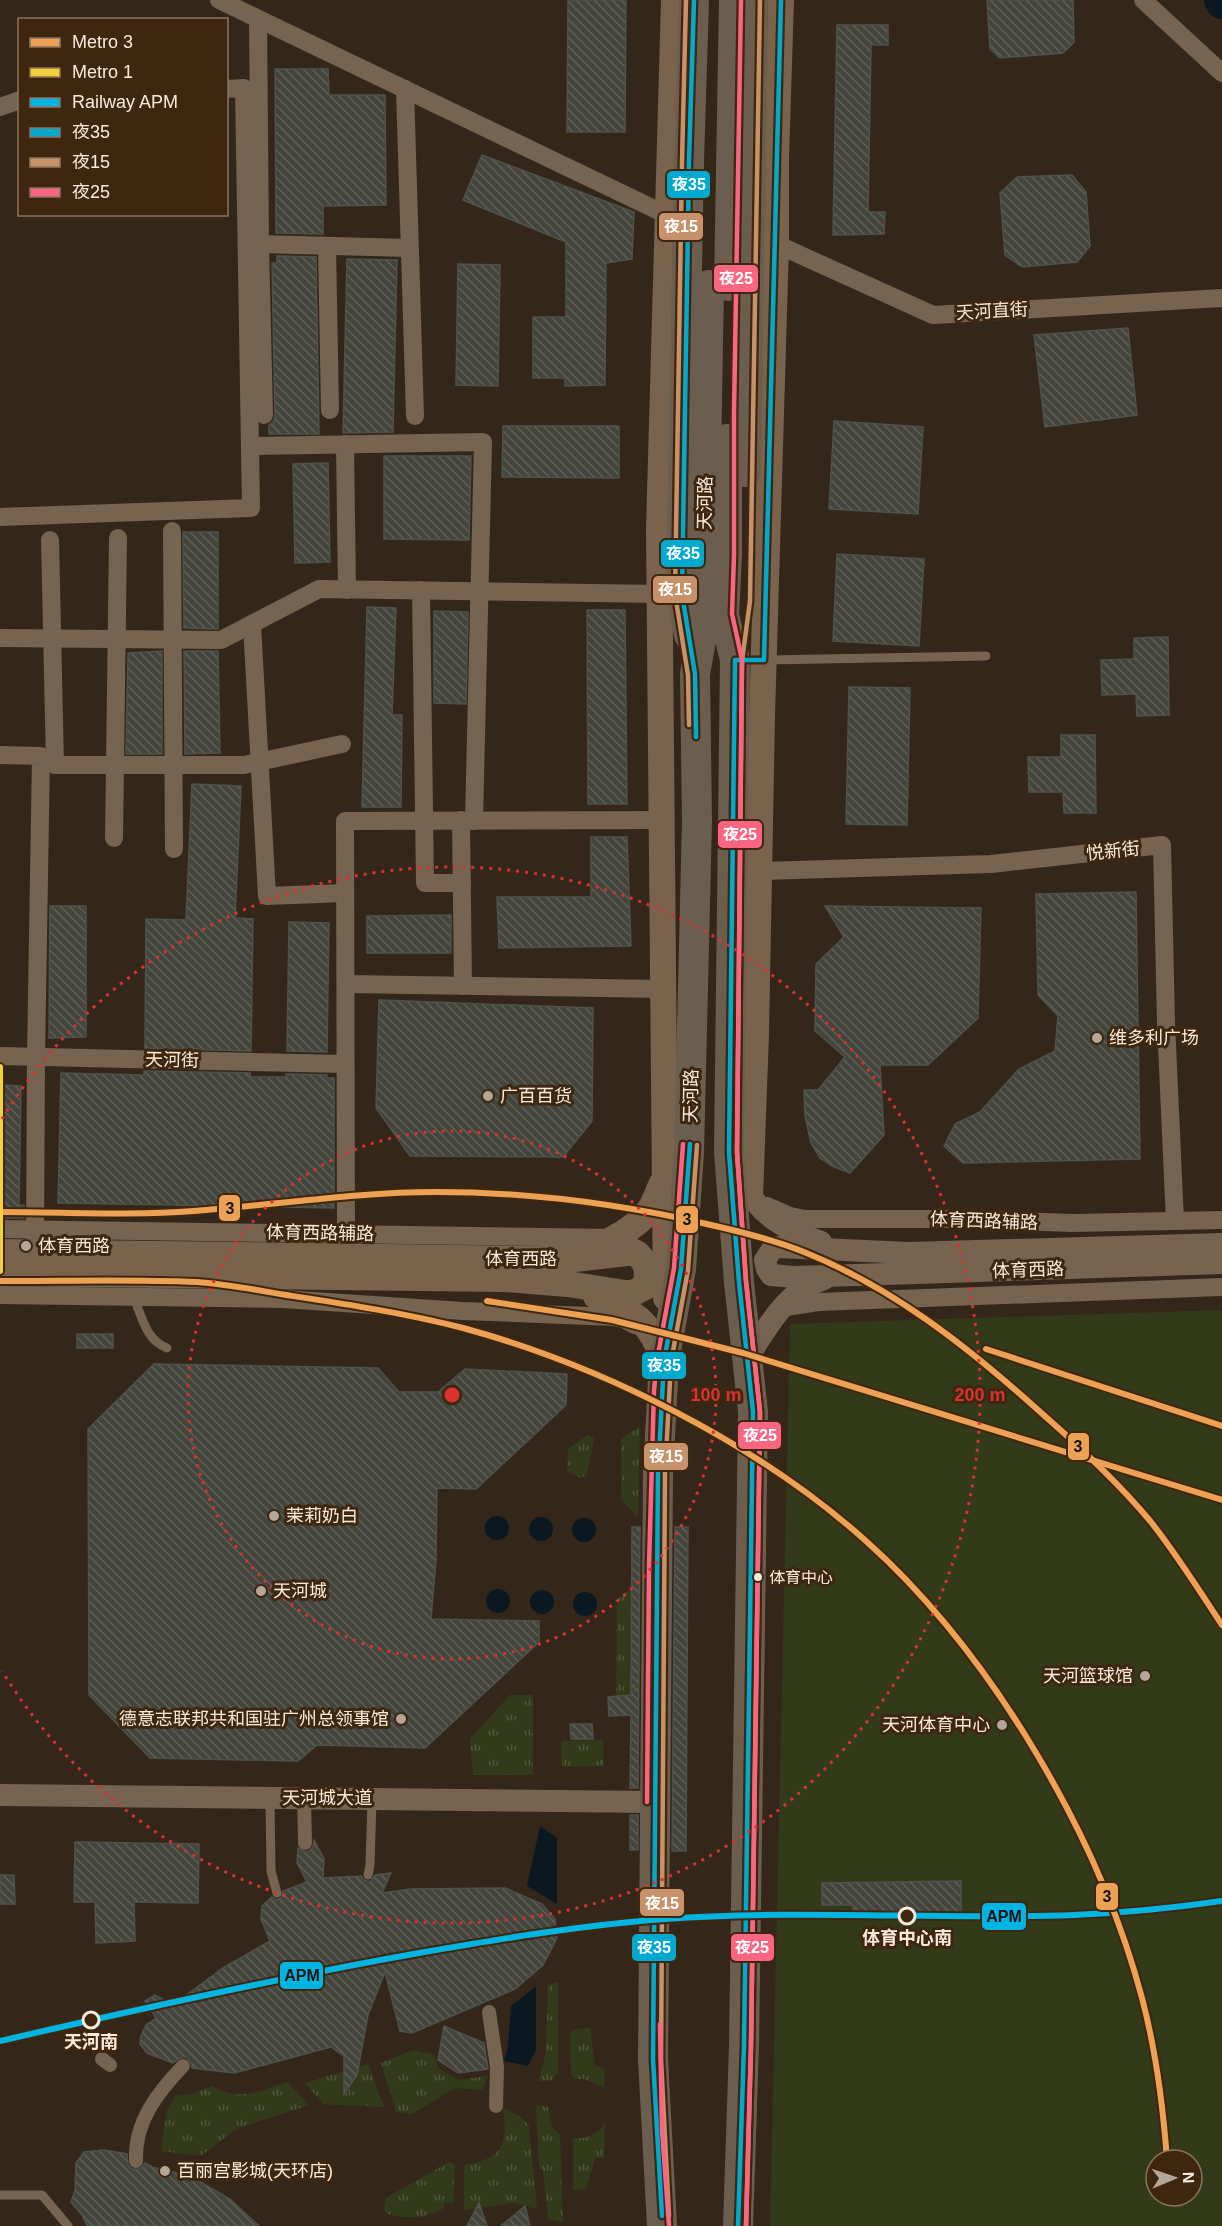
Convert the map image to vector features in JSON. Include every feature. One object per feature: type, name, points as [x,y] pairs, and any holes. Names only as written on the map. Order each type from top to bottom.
[{"type":"highway","points":[[694,0],[670,594],[695,674]]},
{"type":"highway","name":"天河路","points":[[714,0],[727,555],[724,615],[749,660],[730,948],[729,1152],[739,1282],[753,1412],[744,2046],[738,2226]]},
{"type":"highway","name":"天河路","points":[[662,2226],[653,2059],[658,1474],[664,1361],[681,1269],[689,1153],[697,820],[695,674],[703,629],[734,0]]},
{"type":"highway","points":[[749,660],[743,601],[753,0]]},
{"type":"highway","points":[[693,38],[710,28],[719,27],[740,29],[752,38]]},
{"type":"main road","points":[[664,1361],[666,1285],[662,820],[670,594],[661,452],[674,0]]},
{"type":"main road","points":[[750,1197],[760,871],[749,660],[776,244],[781,0]]},
{"type":"main road","points":[[575,1259],[638,1222],[650,1208],[664,1178]]},
{"type":"main road","name":"体育西路","points":[[0,1252],[35,1241],[423,1259],[575,1259],[635,1252]]},
{"type":"main road","points":[[568,1284],[625,1293],[640,1291],[645,1287],[647,1269],[646,1263],[635,1252]]},
{"type":"main road","name":"体育西路","points":[[0,1273],[466,1279],[568,1284]]},
{"type":"main road","points":[[568,1284],[633,1314],[648,1327],[664,1361]]},
{"type":"street","points":[[219,0],[668,215]]},
{"type":"street","points":[[1143,0],[1222,73]]},
{"type":"street","points":[[258,19],[264,415]]},
{"type":"street","points":[[0,517],[251,508],[244,88],[228,89]]},
{"type":"street","points":[[405,89],[408,248],[415,416]]},
{"type":"street","points":[[0,108],[18,101]]},
{"type":"street","points":[[260,244],[408,248]]},
{"type":"street","name":"天河直街","points":[[776,244],[933,315],[1222,298]]},
{"type":"street","points":[[327,246],[330,410]]},
{"type":"street","points":[[250,446],[483,442],[468,820],[462,883],[463,986]]},
{"type":"street","points":[[345,444],[347,590]]},
{"type":"street","points":[[172,531],[174,849]]},
{"type":"street","points":[[114,838],[118,538]]},
{"type":"street","points":[[50,540],[55,765],[244,765],[342,744]]},
{"type":"street","points":[[0,638],[221,640],[320,589],[670,594]]},
{"type":"street","points":[[421,590],[425,883],[462,883]]},
{"type":"street","points":[[252,624],[267,896],[345,893]]},
{"type":"street","points":[[0,755],[41,756],[35,1241]]},
{"type":"street","points":[[346,1233],[345,821],[662,820]]},
{"type":"street","name":"悦新街","points":[[760,871],[991,864],[1162,845],[1166,1023],[1175,1221]]},
{"type":"street","points":[[346,984],[663,989]]},
{"type":"street","name":"天河街","points":[[0,1056],[345,1064]]},
{"type":"street","points":[[729,1152],[750,1197],[762,1212],[785,1228],[848,1251]]},
{"type":"street","points":[[739,1282],[750,1197]]},
{"type":"street","name":"体育西路辅路","points":[[750,1197],[790,1216],[805,1219],[962,1219],[1063,1223],[1222,1220]]},
{"type":"street","name":"体育西路辅路","points":[[0,1229],[35,1241],[346,1233],[614,1238]]},
{"type":"street","points":[[614,1238],[635,1252]]},
{"type":"street","name":"体育西路","points":[[1222,1244],[909,1253],[779,1247],[772,1248],[765,1260],[766,1269],[771,1275],[835,1276],[1222,1263]]},
{"type":"street","points":[[748,1357],[780,1308],[799,1290],[835,1276]]},
{"type":"street","points":[[463,1311],[466,1279]]},
{"type":"street","points":[[780,1308],[818,1302],[1222,1287]]},
{"type":"street","points":[[0,1295],[283,1299],[624,1319],[646,1335],[664,1361]]},
{"type":"street","name":"天河城大道","points":[[0,1795],[654,1803]]},
{"type":"street","points":[[304,1798],[305,1843]]},
{"type":"street","points":[[489,2012],[496,2106]]},
{"type":"street","points":[[135,2161],[135,2148],[142,2124],[152,2103],[162,2088],[183,2066]]},
{"type":"lane","points":[[749,660],[986,656]]},
{"type":"lane","points":[[134,1298],[149,1336],[158,1345],[167,1348]]},
{"type":"lane","points":[[270,1798],[271,1871],[277,1893]]},
{"type":"lane","points":[[368,1875],[373,1798]]},
{"type":"lane","points":[[0,2195],[42,2195],[68,2226]]},
{"type":"green space","name":"天河体育中心","points":[[1222,1310],[1222,2226],[770,2226],[790,1324]]},
{"type":"green space","points":[[640,1426],[638,1517],[621,1499],[621,1439]]},
{"type":"green space","points":[[588,1435],[594,1439],[587,1474],[581,1478],[567,1471],[568,1449]]},
{"type":"green space","points":[[634,1586],[633,1719],[616,1706],[617,1600]]},
{"type":"green space","points":[[510,1695],[533,1695],[533,1775],[473,1775],[470,1739]]},
{"type":"green space","points":[[603,1740],[604,1766],[562,1767],[561,1741]]},
{"type":"green space","points":[[558,1982],[558,2073],[552,2080],[539,2081],[546,2051],[548,1985]]},
{"type":"green space","points":[[590,2028],[595,2065],[605,2070],[604,2088],[584,2079],[574,2079],[571,2074],[570,2034],[574,2029]]},
{"type":"green space","points":[[413,2050],[435,2055],[438,2068],[458,2080],[488,2076],[482,2090],[455,2088],[412,2114],[396,2112],[381,2063]]},
{"type":"green space","points":[[368,2064],[384,2107],[323,2104],[305,2083]]},
{"type":"green space","points":[[287,2082],[309,2105],[236,2129],[201,2156],[161,2151],[166,2113],[175,2096],[192,2094],[212,2086],[231,2093],[249,2093]]},
{"type":"green space","points":[[536,2105],[548,2107],[552,2126],[560,2135],[563,2222],[548,2219],[543,2170],[539,2169]]},
{"type":"green space","points":[[503,2108],[521,2117],[529,2126],[537,2209],[513,2203],[464,2210],[464,2165],[487,2159],[500,2148],[505,2132]]},
{"type":"green space","points":[[605,2124],[604,2158],[595,2158],[586,2189],[573,2190],[573,2138],[591,2136]]},
{"type":"green space","points":[[449,2162],[455,2165],[453,2203],[444,2203],[443,2208],[437,2212],[423,2216],[401,2217],[387,2214],[384,2208],[386,2198]]},
{"type":"water","points":[[497,1516],[502,1517],[508,1523],[508,1533],[502,1539],[497,1540],[492,1539],[486,1533],[485,1528],[486,1523],[492,1517]]},
{"type":"water","points":[[541,1517],[550,1520],[553,1529],[550,1538],[541,1541],[532,1538],[529,1529],[532,1520]]},
{"type":"water","points":[[584,1518],[593,1521],[596,1530],[593,1539],[584,1542],[575,1539],[572,1530],[575,1521]]},
{"type":"water","points":[[498,1589],[507,1592],[510,1601],[507,1610],[498,1613],[489,1610],[486,1601],[489,1592]]},
{"type":"water","points":[[542,1590],[551,1593],[554,1602],[551,1611],[542,1614],[533,1611],[530,1602],[533,1593]]},
{"type":"water","points":[[585,1592],[594,1595],[597,1604],[594,1613],[585,1616],[576,1613],[573,1604],[576,1595]]},
{"type":"water","points":[[540,1826],[557,1838],[557,1904],[527,1886]]},
{"type":"water","points":[[536,1986],[536,2050],[528,2066],[504,2061],[508,2046],[511,2006]]},
{"type":"building","points":[[568,0],[626,0],[625,132],[567,132]]},
{"type":"building","points":[[987,0],[1073,0],[1074,42],[1063,53],[1000,58],[990,49]]},
{"type":"building","points":[[837,25],[888,25],[888,45],[871,45],[868,212],[885,212],[884,234],[833,235]]},
{"type":"building","points":[[275,69],[328,69],[329,95],[385,95],[386,205],[323,206],[323,234],[276,233]]},
{"type":"building","points":[[482,155],[634,212],[632,259],[606,263],[605,385],[565,386],[565,378],[533,378],[533,317],[566,317],[566,242],[463,200]]},
{"type":"building","points":[[1072,175],[1086,192],[1090,246],[1077,262],[1022,267],[1005,255],[1000,193],[1017,177]]},
{"type":"building","points":[[277,256],[316,257],[319,434],[269,434],[269,425],[274,421],[275,415],[272,263],[277,263]]},
{"type":"building","points":[[347,259],[397,260],[393,432],[343,433]]},
{"type":"building","points":[[458,264],[500,265],[498,386],[456,385]]},
{"type":"building","points":[[1128,328],[1137,415],[1045,427],[1034,335]]},
{"type":"building","points":[[834,421],[923,427],[918,514],[829,509]]},
{"type":"building","points":[[503,426],[619,426],[619,478],[502,477]]},
{"type":"building","points":[[384,456],[471,456],[469,540],[384,539]]},
{"type":"building","points":[[328,463],[330,562],[295,563],[293,464]]},
{"type":"building","points":[[183,532],[218,532],[218,629],[184,628]]},
{"type":"building","points":[[837,554],[924,559],[919,646],[833,641]]},
{"type":"building","points":[[367,607],[396,608],[392,715],[402,715],[401,807],[362,807]]},
{"type":"building","points":[[587,610],[625,610],[627,804],[588,804]]},
{"type":"building","points":[[434,611],[468,612],[466,704],[434,703]]},
{"type":"building","points":[[1168,637],[1169,715],[1137,716],[1136,694],[1102,695],[1101,660],[1134,659],[1134,638]]},
{"type":"building","points":[[162,651],[162,754],[126,754],[128,653]]},
{"type":"building","points":[[184,651],[218,651],[220,753],[185,754]]},
{"type":"building","points":[[849,687],[910,688],[907,825],[846,824]]},
{"type":"building","points":[[1061,735],[1095,735],[1096,813],[1064,813],[1063,792],[1029,792],[1028,757],[1061,757]]},
{"type":"building","points":[[192,784],[241,786],[235,918],[253,919],[251,1051],[145,1048],[146,919],[186,920]]},
{"type":"building","points":[[591,837],[627,837],[631,946],[499,948],[497,897],[591,897]]},
{"type":"building","name":"维多利广场","points":[[1136,892],[1140,1159],[963,1163],[944,1146],[955,1124],[980,1112],[1019,1069],[1055,1051],[1058,1016],[1038,995],[1036,894]]},
{"type":"building","points":[[50,906],[86,906],[86,1037],[49,1038]]},
{"type":"building","points":[[825,906],[981,908],[978,1018],[928,1065],[880,1065],[884,1135],[850,1173],[820,1158],[811,1143],[805,1116],[804,1090],[818,1090],[845,1057],[815,1031],[816,964],[844,937]]},
{"type":"building","points":[[451,915],[451,953],[367,953],[367,916]]},
{"type":"building","points":[[289,922],[329,923],[327,1052],[287,1051]]},
{"type":"building","points":[[379,1000],[593,1008],[592,1121],[563,1157],[410,1156],[376,1108]]},
{"type":"building","points":[[144,1071],[250,1073],[250,1077],[286,1077],[286,1074],[327,1075],[326,1078],[334,1078],[334,1208],[58,1203],[61,1073],[144,1075]]},
{"type":"building","points":[[0,1085],[21,1086],[19,1205],[24,1205],[24,1218],[0,1218]]},
{"type":"building","points":[[77,1334],[113,1334],[113,1348],[77,1348]]},
{"type":"building","name":"天河城","points":[[154,1364],[378,1368],[399,1392],[438,1392],[465,1369],[567,1374],[566,1405],[476,1489],[437,1488],[436,1560],[431,1619],[539,1621],[539,1642],[425,1748],[317,1745],[298,1761],[150,1758],[89,1695],[88,1429]]},
{"type":"building","points":[[632,1527],[640,1527],[638,1788],[630,1788],[631,1715],[609,1716],[608,1697],[631,1695]]},
{"type":"building","points":[[675,1527],[688,1527],[686,1851],[672,1851]]},
{"type":"building","points":[[570,1724],[592,1724],[593,1739],[571,1739]]},
{"type":"building","points":[[630,1815],[638,1815],[638,1850],[630,1850]]},
{"type":"building","points":[[314,1840],[324,1859],[323,1878],[361,1876],[370,1882],[375,1875],[391,1873],[382,1893],[410,1889],[505,1888],[542,1904],[555,1919],[557,1938],[543,1965],[515,1989],[412,2033],[400,2031],[385,1972],[368,2015],[357,2075],[344,2094],[344,2056],[331,2047],[234,2073],[192,2068],[186,2057],[173,2063],[147,2053],[140,2044],[141,2036],[146,2025],[156,2018],[145,2001],[155,1995],[173,2005],[223,1968],[270,1941],[261,1919],[262,1906],[272,1897],[276,1900],[281,1898],[283,1891],[307,1882],[297,1863],[298,1848],[305,1852],[309,1851],[313,1847]]},
{"type":"building","points":[[75,1842],[199,1844],[198,1903],[134,1902],[135,1941],[96,1943],[95,1902],[74,1902]]},
{"type":"building","points":[[0,1875],[14,1875],[15,1904],[0,1904]]},
{"type":"building","name":"体育中心南","points":[[961,1881],[961,1918],[853,1919],[853,1905],[822,1905],[822,1883]]},
{"type":"building","points":[[444,2026],[484,2043],[488,2069],[458,2073],[438,2060]]},
{"type":"building","points":[[104,2150],[127,2154],[128,2165],[132,2169],[140,2169],[145,2163],[152,2167],[190,2176],[230,2199],[259,2226],[87,2226],[82,2215],[71,2202],[75,2190],[76,2163],[84,2152]]},
{"type":"building","points":[[479,2203],[487,2226],[467,2226]]},
{"type":"building","points":[[525,2206],[530,2226],[501,2226]]},
{"type":"metro line","name":"1","points":[[0,1067],[0,1271]]},
{"type":"metro line","name":"3","points":[[0,1212],[121,1214],[224,1208],[375,1194],[436,1192],[505,1194],[643,1211],[746,1233],[781,1244],[836,1266],[898,1301],[928,1320],[1011,1387],[1082,1450],[1138,1507],[1170,1547],[1222,1625]]},
{"type":"metro line","name":"3","points":[[0,1281],[208,1283],[375,1309],[463,1328],[570,1364],[677,1412],[777,1472],[823,1506],[866,1541],[912,1586],[956,1637],[997,1692],[1035,1751],[1069,1812],[1098,1874],[1123,1936],[1142,1998],[1158,2078],[1166,2148]]},
{"type":"metro line","name":"3","points":[[487,1301],[612,1320],[743,1353],[1222,1500]]},
{"type":"metro line","name":"3","points":[[986,1349],[1222,1426]]},
{"type":"rail line","name":"APM","points":[[0,2041],[209,1994],[366,1963],[603,1925],[716,1916],[1074,1915],[1148,1910],[1222,1901]]},
{"type":"transit line","name":"夜15","points":[[686,0],[675,594],[688,675],[689,725]]},
{"type":"transit line","name":"夜35","points":[[694,0],[682,594],[695,674],[696,737]]},
{"type":"transit line","name":"夜25","points":[[741,0],[732,614],[742,660],[737,1152],[746,1281],[760,1412],[751,2046],[746,2226]]},
{"type":"transit line","name":"夜15","points":[[746,2226],[751,2046],[760,1412],[746,1281],[737,1152],[742,661],[750,601],[760,0]]},
{"type":"transit line","name":"夜35","points":[[738,2226],[744,2046],[753,1412],[739,1282],[729,1152],[735,660],[764,660],[781,0]]},
{"type":"transit line","name":"夜25","points":[[647,1802],[649,1566],[654,1390],[657,1360],[674,1268],[683,1144]]},
{"type":"transit line","name":"夜35","points":[[662,2216],[653,2059],[658,1474],[664,1361],[681,1269],[690,1144]]},
{"type":"transit line","name":"夜15","points":[[669,2216],[661,2059],[665,1474],[671,1362],[688,1270],[697,1145]]},
{"type":"transit line","name":"夜25","points":[[660,2024],[662,2130],[669,2225]]},
{"type":"place","name":"维多利广场","points":[[1097,1038]]},
{"type":"place","name":"广百百货","points":[[488,1096]]},
{"type":"place","name":"体育西路","points":[[26,1246]]},
{"type":"place","name":"茉莉奶白","points":[[274,1516]]},
{"type":"place","name":"体育中心","points":[[758,1577]]},
{"type":"place","name":"天河城","points":[[261,1591]]},
{"type":"place","name":"天河篮球馆","points":[[1145,1676]]},
{"type":"place","name":"德意志联邦共和国驻广州总领事馆","points":[[401,1719]]},
{"type":"place","name":"天河体育中心","points":[[1002,1725]]},
{"type":"place","name":"体育中心南","points":[[907,1916]]},
{"type":"place","name":"天河南","points":[[91,2020]]},
{"type":"place","name":"百丽宫影城(天环店)","points":[[165,2171]]}]
